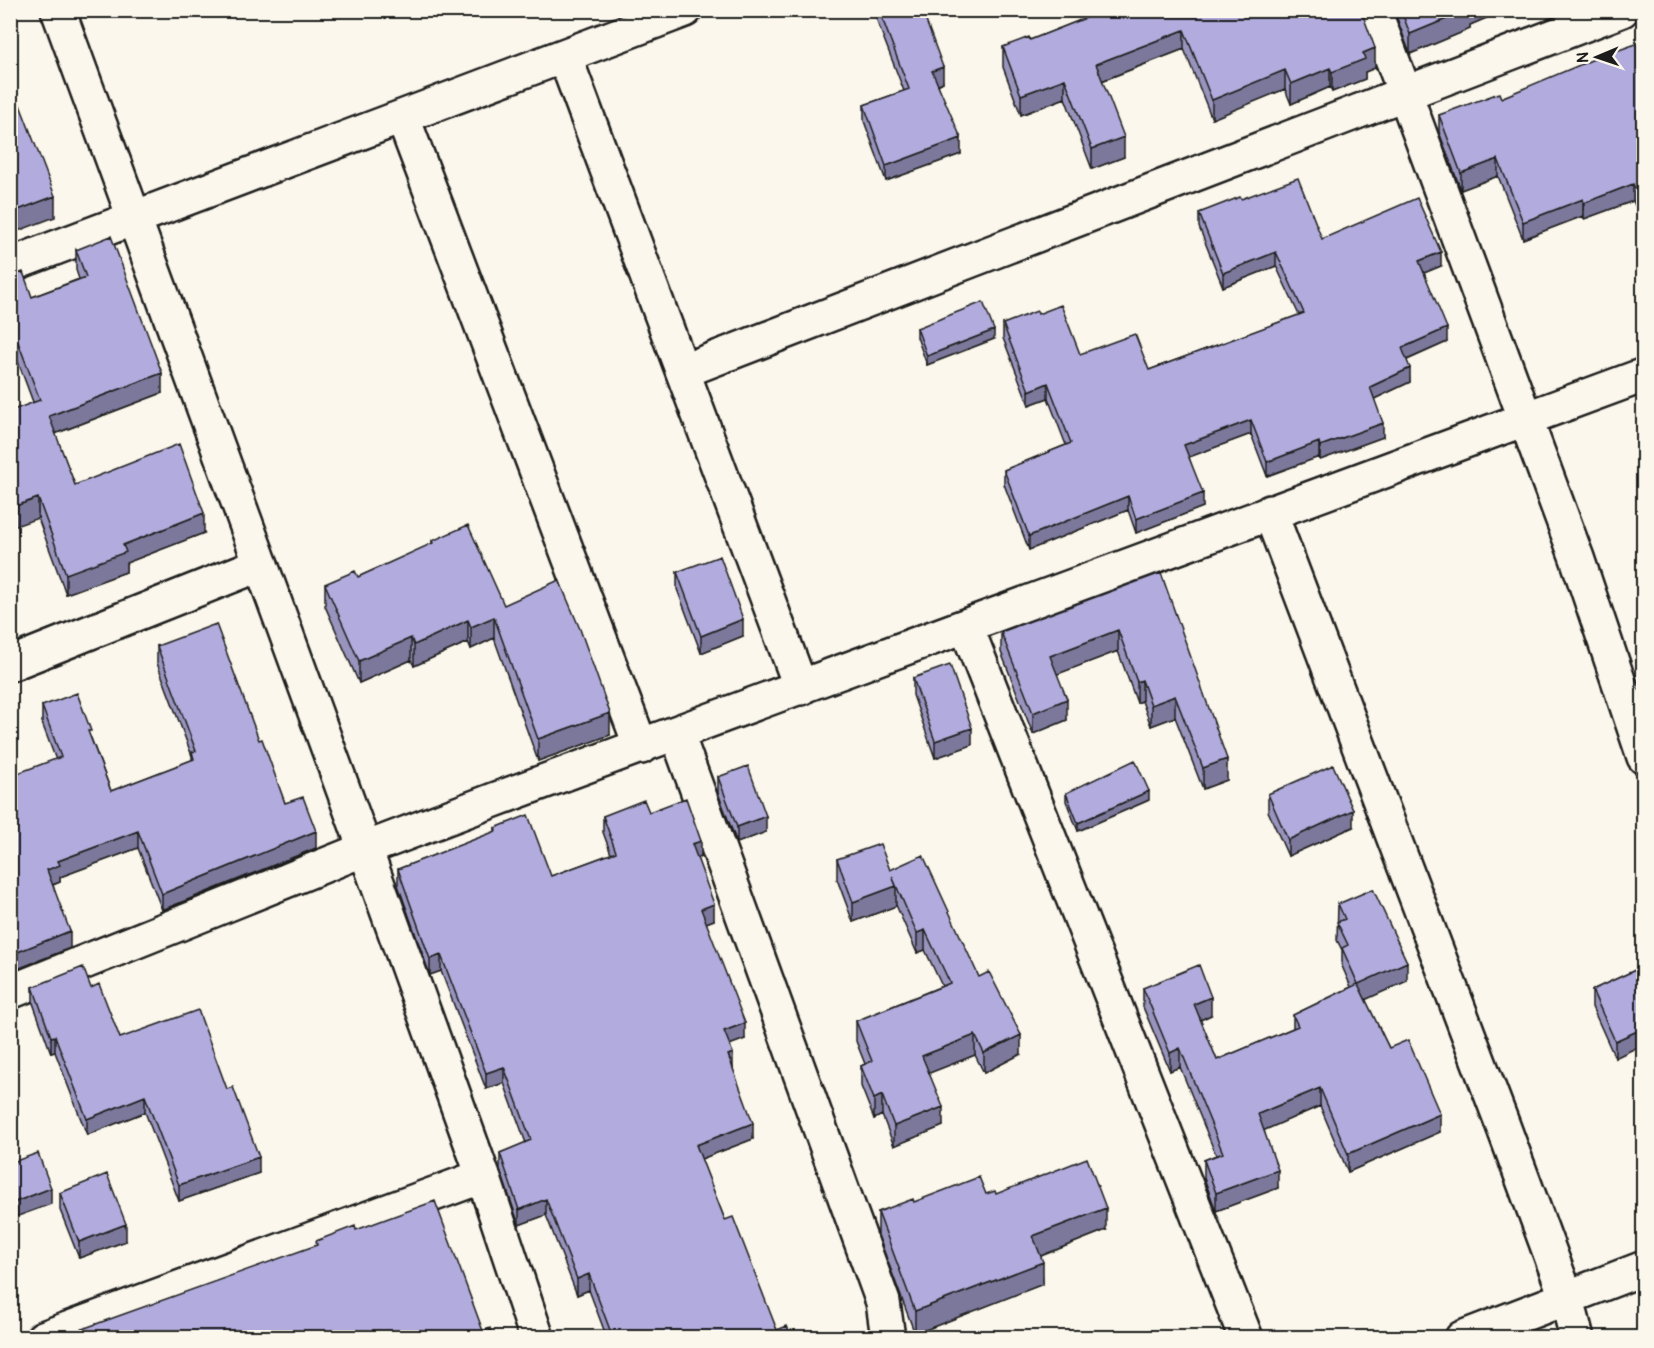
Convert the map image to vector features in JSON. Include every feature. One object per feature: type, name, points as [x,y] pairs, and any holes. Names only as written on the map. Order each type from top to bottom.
[{"type":"street","points":[[58,10],[483,1176],[537,1338]]},
{"type":"street","points":[[10,265],[685,10]]},
{"type":"street","points":[[1374,10],[1403,93],[1526,418],[1641,740]]},
{"type":"street","points":[[683,371],[1622,10]]},
{"type":"street","points":[[565,57],[801,688]]},
{"type":"street","points":[[402,118],[641,747]]},
{"type":"street","points":[[10,992],[365,849],[1644,375]]},
{"type":"street","points":[[1270,512],[1502,1123],[1525,1191],[1567,1299],[1576,1338]]},
{"type":"street","points":[[10,664],[261,564]]},
{"type":"street","points":[[966,626],[1246,1338]]},
{"type":"street","points":[[677,734],[883,1302],[888,1338]]},
{"type":"street","points":[[43,1338],[483,1176]]},
{"type":"street","points":[[1462,1338],[1644,1268]]},
{"type":"building","points":[[879,10],[922,10],[943,67],[932,71],[961,138],[886,166],[864,105],[909,89]]},
{"type":"building","points":[[1106,10],[1361,10],[1375,48],[1363,53],[1365,59],[1332,72],[1330,68],[1291,84],[1285,70],[1212,100],[1184,30],[1096,64],[1124,137],[1092,149],[1065,79],[1021,95],[1003,47],[1029,37],[1030,40]]},
{"type":"building","points":[[1401,10],[1468,10],[1410,34]]},
{"type":"building","points":[[1644,41],[1644,210],[1633,184],[1584,203],[1583,199],[1523,222],[1498,159],[1461,173],[1439,115],[1499,93],[1501,98]]},
{"type":"building","points":[[10,79],[55,196],[10,213]]},
{"type":"building","points":[[1298,178],[1322,239],[1417,198],[1441,252],[1419,261],[1447,328],[1402,348],[1410,368],[1370,387],[1383,423],[1320,446],[1319,442],[1267,462],[1251,420],[1184,445],[1203,493],[1136,519],[1128,496],[1029,536],[1004,470],[1071,443],[1048,383],[1029,391],[1003,324],[1061,305],[1080,354],[1135,334],[1149,370],[1304,313],[1276,252],[1223,273],[1199,213]]},
{"type":"building","points":[[111,236],[162,373],[49,416],[75,485],[179,444],[204,513],[123,545],[126,552],[66,574],[38,498],[10,508],[10,411],[40,400],[10,321],[10,277],[23,272],[32,297],[86,277],[76,250]]},
{"type":"building","points":[[983,302],[994,330],[927,356],[917,328]]},
{"type":"building","points":[[468,525],[504,605],[559,580],[580,629],[610,713],[538,739],[494,617],[471,627],[468,620],[414,645],[411,638],[359,661],[325,584],[355,571],[358,577]]},
{"type":"building","points":[[720,556],[743,619],[701,636],[677,572]]},
{"type":"building","points":[[1161,573],[1227,759],[1203,768],[1175,696],[1151,705],[1142,680],[1137,682],[1118,630],[1050,656],[1067,699],[1033,713],[1001,632]]},
{"type":"building","points":[[216,624],[285,803],[303,797],[316,831],[162,894],[138,831],[58,861],[60,865],[47,870],[70,931],[10,955],[10,776],[61,757],[42,706],[77,693],[91,731],[88,731],[111,791],[194,759],[192,752],[196,751],[157,646]]},
{"type":"building","points":[[950,665],[972,728],[935,741],[913,678]]},
{"type":"building","points":[[1135,760],[1149,791],[1078,823],[1066,793]]},
{"type":"building","points":[[1333,765],[1353,810],[1288,840],[1268,794]]},
{"type":"building","points":[[748,766],[766,816],[737,827],[718,777]]},
{"type":"building","points":[[686,798],[701,841],[692,844],[714,904],[701,909],[745,1023],[724,1031],[733,1053],[728,1055],[753,1123],[696,1145],[725,1220],[733,1217],[777,1330],[787,1326],[792,1338],[613,1338],[589,1274],[577,1279],[546,1199],[519,1210],[500,1153],[531,1140],[504,1067],[486,1073],[441,955],[430,959],[398,869],[496,831],[495,828],[528,815],[551,876],[616,852],[603,816],[644,800],[649,812]]},
{"type":"building","points":[[880,844],[890,870],[923,855],[979,977],[989,972],[1021,1035],[984,1053],[975,1035],[922,1056],[943,1107],[894,1126],[882,1095],[874,1099],[861,1066],[872,1061],[856,1021],[950,983],[925,930],[917,933],[892,876],[896,886],[853,902],[837,859]]},
{"type":"building","points":[[1373,889],[1407,962],[1358,984],[1342,948],[1348,945],[1337,922],[1345,919],[1338,904]]},
{"type":"building","points":[[1199,965],[1211,997],[1194,1004],[1217,1060],[1298,1026],[1293,1015],[1358,984],[1389,1048],[1408,1040],[1440,1114],[1348,1154],[1320,1088],[1258,1114],[1278,1170],[1216,1193],[1204,1160],[1223,1153],[1180,1048],[1170,1053],[1143,988]]},
{"type":"building","points":[[1644,966],[1644,1028],[1615,1041],[1592,990]]},
{"type":"building","points":[[83,967],[91,988],[99,984],[120,1038],[198,1010],[227,1089],[233,1087],[259,1157],[179,1185],[145,1096],[87,1119],[55,1036],[51,1037],[33,987]]},
{"type":"building","points":[[38,1153],[51,1188],[10,1204],[10,1163]]},
{"type":"building","points":[[1087,1158],[1106,1208],[1033,1236],[1043,1262],[915,1311],[878,1212],[913,1199],[914,1202],[979,1177],[986,1194],[995,1191],[996,1194]]},
{"type":"building","points":[[107,1174],[126,1224],[79,1242],[60,1193]]},
{"type":"building","points":[[435,1201],[483,1331],[490,1328],[493,1338],[73,1338],[71,1333],[317,1245],[316,1241],[355,1226],[356,1230]]}]
